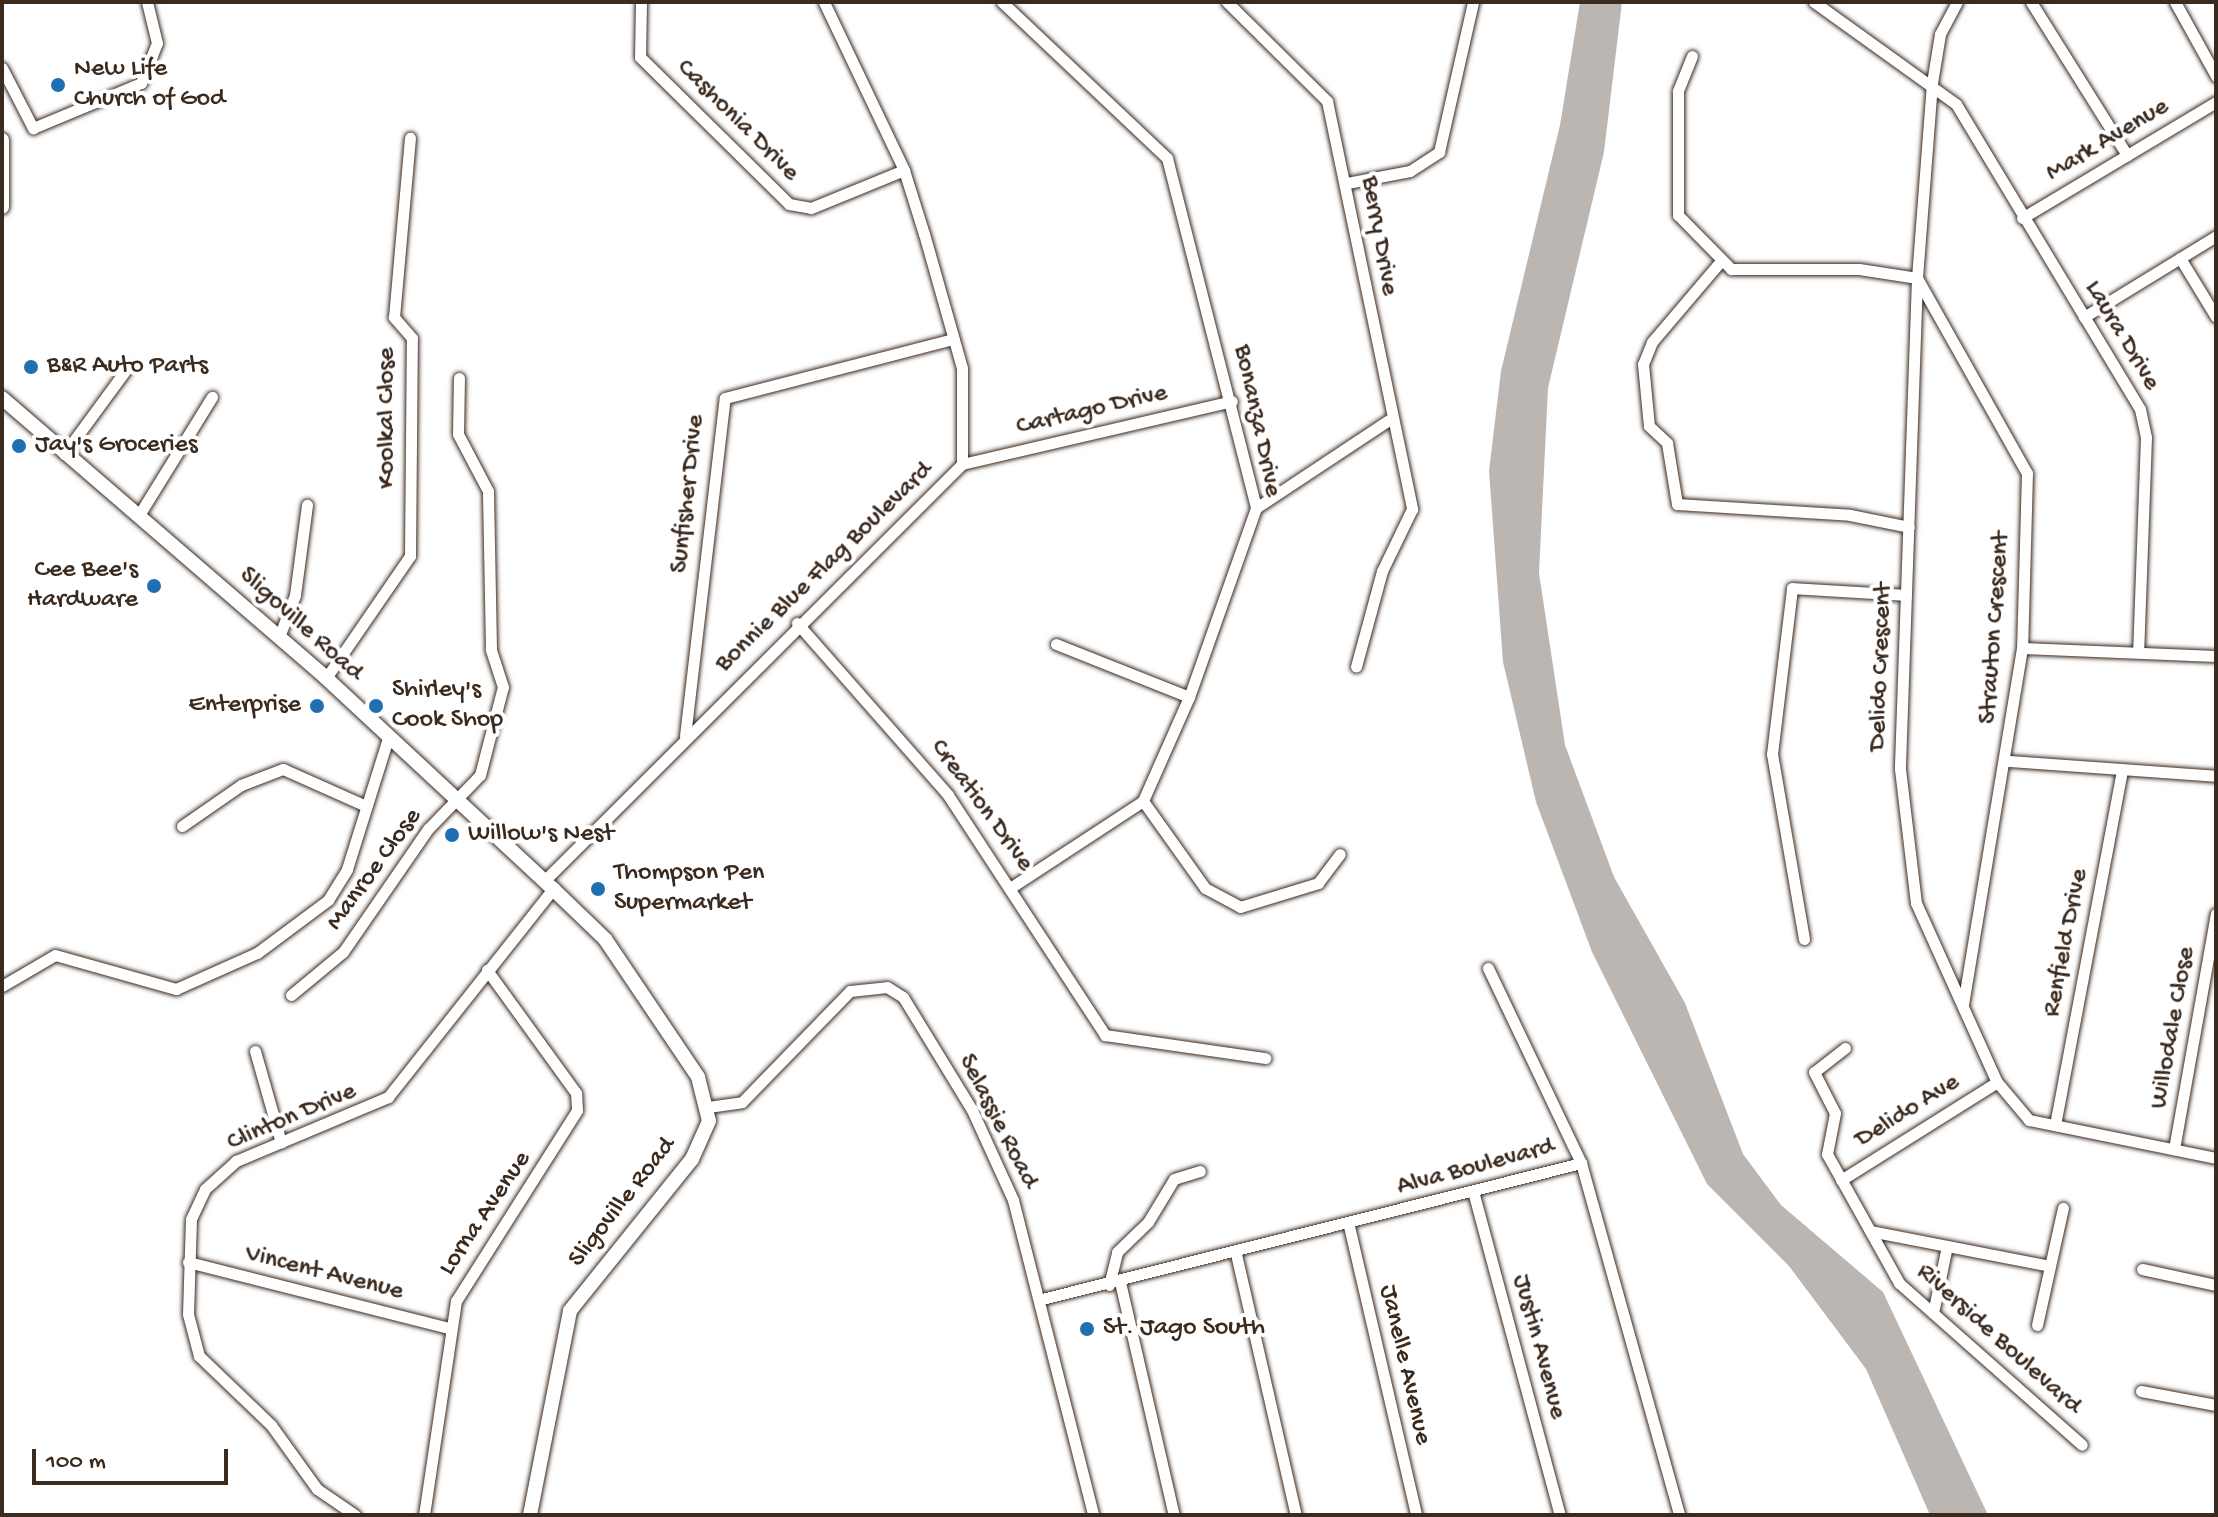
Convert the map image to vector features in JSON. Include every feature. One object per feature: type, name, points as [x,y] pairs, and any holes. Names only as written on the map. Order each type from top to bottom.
[{"type":"street","name":"Cashonia Drive","points":[[641,2],[640,57],[789,204],[811,208],[904,170]]},
{"type":"street","name":"Bonnie Blue Flag Boulevard","points":[[549,885],[685,736],[797,623],[939,494],[962,464],[962,368],[904,170],[824,2]]},
{"type":"street","name":"Bonanza Drive","points":[[1002,2],[1167,158],[1232,401],[1256,508],[1189,697],[1143,801]]},
{"type":"street","name":"Berry Drive","points":[[1227,2],[1327,101],[1347,183],[1389,420],[1412,517],[1382,571],[1356,667]]},
{"type":"street","points":[[1347,183],[1410,171],[1439,152],[1473,2]]},
{"type":"street","name":"Delido Crescent","points":[[1957,2],[1940,34],[1932,83],[1917,278],[1900,769],[1916,903],[1997,1082],[2029,1120],[2216,1158]]},
{"type":"street","points":[[2031,2],[2127,155]]},
{"type":"street","points":[[2175,2],[2216,76]]},
{"type":"street","name":"Laura Drive","points":[[1820,4],[1932,83],[1956,104],[2140,409],[2146,437],[2138,652]]},
{"type":"street","points":[[2,68],[33,128],[141,83],[157,43],[148,6]]},
{"type":"street","points":[[1692,56],[1678,91],[1678,215],[1720,262],[1731,269],[1859,269],[1917,278]]},
{"type":"street","name":"Mark Avenue","points":[[2022,218],[2216,102]]},
{"type":"street","name":"Koolkal Close","points":[[326,678],[410,556],[412,338],[394,317],[410,138]]},
{"type":"street","points":[[2,140],[2,207]]},
{"type":"street","points":[[2084,317],[2216,236]]},
{"type":"street","points":[[2180,258],[2216,317]]},
{"type":"street","points":[[1720,262],[1652,342],[1643,364],[1649,426],[1667,443],[1675,501],[1909,527]]},
{"type":"street","name":"Strauton Crescent","points":[[1917,278],[2027,473],[2022,648],[2008,761],[1963,1005]]},
{"type":"street","name":"Sunfisher Drive","points":[[685,736],[720,406],[736,390],[953,339]]},
{"type":"street","points":[[64,454],[128,367]]},
{"type":"street","name":"Manroe Close","points":[[291,995],[343,952],[455,799],[480,775],[503,687],[491,649],[488,491],[458,434],[459,378]]},
{"type":"street","points":[[139,515],[212,397]]},
{"type":"street","name":"Sligoville Road","points":[[2,398],[326,678],[549,885],[635,980],[698,1077],[708,1107],[706,1134],[692,1159],[570,1311],[530,1515]]},
{"type":"street","name":"Cartago Drive","points":[[962,464],[1232,401]]},
{"type":"street","points":[[1256,508],[1389,420]]},
{"type":"street","points":[[279,637],[295,595],[307,505]]},
{"type":"street","points":[[1804,939],[1772,754],[1792,588],[1906,595]]},
{"type":"street","name":"Creation Drive","points":[[797,623],[871,699],[1013,886],[1105,1035],[1265,1058]]},
{"type":"street","points":[[1056,644],[1189,697]]},
{"type":"street","points":[[2022,648],[2216,656]]},
{"type":"street","points":[[2,986],[55,955],[154,986],[200,983],[328,900],[347,869],[364,805],[388,738]]},
{"type":"street","points":[[2008,761],[2216,776]]},
{"type":"street","points":[[182,826],[241,785],[283,769],[364,805]]},
{"type":"street","name":"Renfield Drive","points":[[2055,1125],[2122,769]]},
{"type":"street","points":[[1013,886],[1143,801],[1205,888],[1240,907],[1318,883],[1340,854]]},
{"type":"street","name":"Clinton Drive","points":[[355,1515],[317,1489],[271,1425],[199,1356],[188,1314],[191,1219],[205,1189],[236,1161],[388,1097],[549,885]]},
{"type":"street","name":"Willodale Close","points":[[2174,1149],[2216,914]]},
{"type":"street","points":[[1488,968],[1581,1163]]},
{"type":"street","name":"Lorna Avenue","points":[[424,1515],[448,1328],[467,1279],[577,1110],[576,1093],[487,970]]},
{"type":"street","name":"Selassie Road","points":[[708,1107],[742,1102],[850,991],[896,991],[995,1155],[1042,1299],[1093,1515]]},
{"type":"street","name":"Riverside Boulevard","points":[[1845,1048],[1813,1075],[1835,1113],[1827,1154],[1899,1283],[2082,1445]]},
{"type":"street","points":[[255,1051],[281,1142]]},
{"type":"street","name":"Delido Ave","points":[[1841,1180],[1997,1082]]},
{"type":"street","name":"Alva Boulevard","points":[[1042,1299],[1349,1226],[1581,1163],[1679,1515]]},
{"type":"street","points":[[1174,1515],[1114,1284],[1117,1252],[1148,1222],[1174,1179],[1200,1171]]},
{"type":"street","name":"Justin Avenue","points":[[1473,1191],[1560,1515]]},
{"type":"street","points":[[2037,1325],[2063,1208]]},
{"type":"street","name":"Janelle Avenue","points":[[1349,1226],[1416,1515]]},
{"type":"street","points":[[1870,1231],[2050,1266]]},
{"type":"street","points":[[1933,1313],[1947,1246]]},
{"type":"street","points":[[1236,1254],[1296,1515]]},
{"type":"street","name":"Vincent Avenue","points":[[188,1262],[448,1328]]},
{"type":"street","points":[[2142,1269],[2216,1285]]},
{"type":"street","points":[[2141,1391],[2216,1405]]},
{"type":"shaded area","points":[[1580,2],[1622,2],[1604,152],[1548,388],[1539,573],[1565,745],[1614,877],[1685,1003],[1743,1154],[1781,1205],[1883,1292],[1988,1515],[1930,1515],[1866,1369],[1789,1266],[1707,1184],[1592,952],[1536,802],[1503,662],[1489,471],[1501,371],[1560,125]]},
{"type":"place","name":"New Life Church of God","points":[[58,85]]},
{"type":"place","name":"B&R Auto Parts","points":[[31,367]]},
{"type":"place","name":"Jay's Groceries","points":[[19,446]]},
{"type":"place","name":"Cee Bee's Hardware","points":[[154,586]]},
{"type":"place","name":"Enterprise","points":[[317,706]]},
{"type":"place","name":"Shirley's Cook Shop","points":[[376,706]]},
{"type":"place","name":"Willow's Nest","points":[[452,835]]},
{"type":"place","name":"Thompson Pen Supermarket","points":[[598,889]]},
{"type":"place","name":"St. Jago South","points":[[1087,1329]]}]
